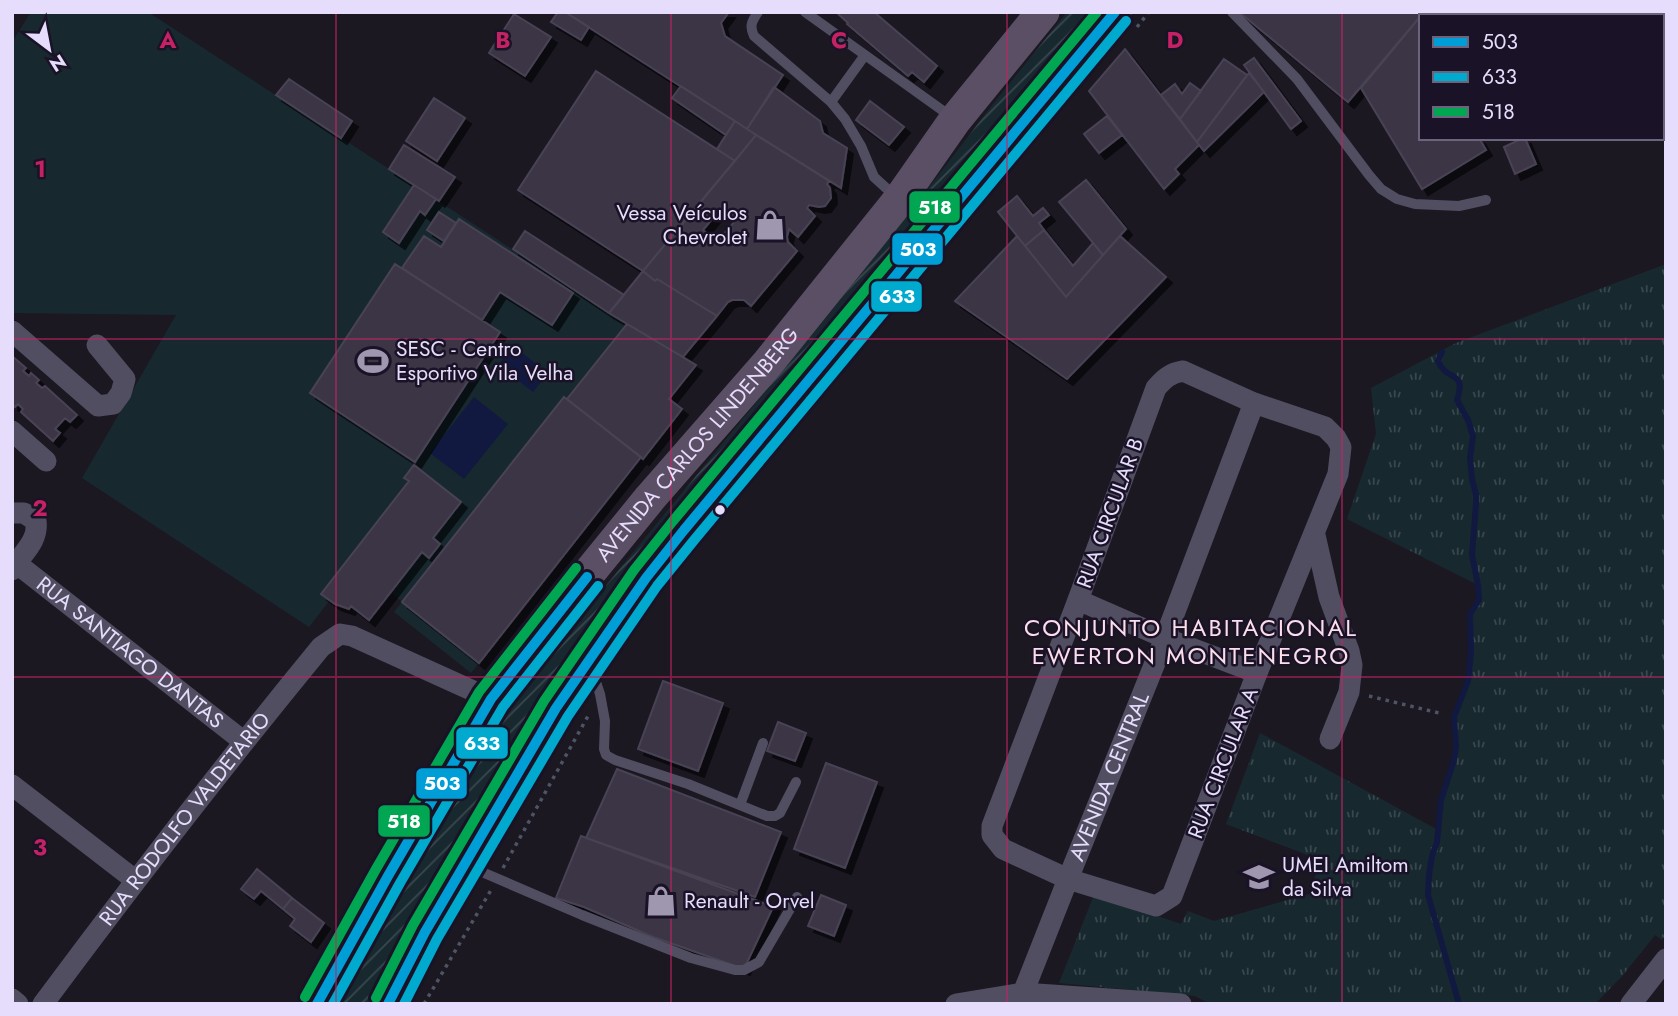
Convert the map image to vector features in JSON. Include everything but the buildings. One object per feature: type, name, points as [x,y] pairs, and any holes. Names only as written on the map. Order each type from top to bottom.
[{"type":"main road","name":"AVENIDA CARLOS LINDENBERG","points":[[317,1004],[491,699],[545,627],[650,498],[768,363],[899,200],[955,120],[1043,12]]},
{"type":"main road","points":[[388,1004],[425,932],[556,708],[646,578],[684,530],[1123,23]]},
{"type":"street","points":[[12,331],[98,406],[113,404],[121,393],[125,379],[97,345]]},
{"type":"street","name":"RUA CIRCULAR B","points":[[1068,879],[1003,849],[992,835],[992,826],[1156,388],[1165,378],[1183,371],[1254,403]]},
{"type":"street","name":"RUA CIRCULAR A","points":[[1068,879],[1156,906],[1172,896],[1258,673],[1315,535],[1338,474],[1341,447],[1325,426],[1254,403]]},
{"type":"street","name":"AVENIDA CENTRAL","points":[[1023,993],[1165,638],[1254,403]]},
{"type":"street","points":[[12,431],[46,461]]},
{"type":"street","points":[[12,513],[23,513],[36,521],[37,531],[14,567]]},
{"type":"street","points":[[1315,535],[1329,597],[1349,651],[1352,676],[1349,692],[1330,739]]},
{"type":"street","name":"RUA SANTIAGO DANTAS","points":[[14,567],[243,741]]},
{"type":"street","points":[[1078,600],[1165,638],[1258,673]]},
{"type":"street","name":"RUA RODOLFO VALDETARIO","points":[[43,1004],[243,741],[321,647],[331,639],[340,634],[352,636],[491,699]]},
{"type":"street","points":[[12,785],[135,880]]},
{"type":"street","points":[[1631,1004],[1666,959]]},
{"type":"street","points":[[956,1004],[1023,993],[1181,1004]]},
{"type":"street","points":[[12,999],[18,1004]]},
{"type":"lane","points":[[758,12],[752,21],[754,36],[831,102],[845,118],[874,177],[899,200]]},
{"type":"lane","points":[[805,12],[955,120]]},
{"type":"lane","points":[[1232,12],[1297,79],[1368,176],[1381,189],[1397,199],[1415,204],[1459,206],[1486,200]]},
{"type":"lane","points":[[831,102],[865,55]]},
{"type":"lane","points":[[589,661],[605,720],[604,749],[607,755],[615,760],[767,816],[780,813],[796,782]]},
{"type":"lane","points":[[740,805],[763,743]]},
{"type":"lane","points":[[465,865],[691,958],[735,970],[744,970],[759,962],[797,897]]},
{"type":"path","points":[[1123,23],[1149,12]]},
{"type":"path","points":[[1349,692],[1443,714]]},
{"type":"path","points":[[424,1004],[600,694]]},
{"type":"green space","name":"SESC - Centro Esportivo Vila Velha","points":[[31,12],[148,12],[627,324],[567,399],[641,457],[471,673],[394,612],[402,602],[391,593],[349,609],[330,600],[309,627],[82,478],[176,315],[12,313],[12,42]]},
{"type":"green space","points":[[1067,12],[1090,12],[675,523],[374,1004],[335,1004],[459,789],[535,673],[833,309]]},
{"type":"green space","points":[[1666,264],[1666,933],[1662,940],[1655,935],[1595,1004],[1210,1004],[1195,996],[1059,983],[1094,895],[1181,924],[1188,911],[1214,921],[1309,894],[1321,860],[1226,824],[1260,733],[1438,830],[1441,800],[1456,747],[1454,717],[1468,681],[1471,652],[1470,614],[1478,600],[1478,585],[1347,519],[1376,434],[1371,388],[1456,343]]},
{"type":"water","points":[[513,346],[548,373],[533,392],[498,365]]},
{"type":"water","points":[[474,397],[508,424],[464,479],[430,453]]},
{"type":"waterway","points":[[1442,352],[1438,361],[1460,384],[1457,400],[1473,436],[1470,458],[1476,504],[1472,555],[1479,600],[1470,614],[1471,652],[1468,681],[1454,717],[1456,747],[1441,800],[1428,895],[1459,1004]]},
{"type":"transit line","name":"518","points":[[376,998],[413,925],[544,701],[634,570],[1097,12]]},
{"type":"transit line","name":"503","points":[[388,1004],[425,932],[556,708],[646,578],[1115,12]]},
{"type":"transit line","name":"633","points":[[404,1004],[437,939],[568,716],[657,586],[1126,21]]},
{"type":"transit line","name":"518","points":[[305,997],[479,692],[576,568]]},
{"type":"transit line","name":"503","points":[[317,1004],[491,699],[587,577]]},
{"type":"transit line","name":"633","points":[[333,1004],[503,707],[598,586]]},
{"type":"place","name":"Vessa Veículos Chevrolet","points":[[770,225]]},
{"type":"place","name":"SESC - Centro Esportivo Vila Velha","points":[[373,361]]},
{"type":"place","name":"UMEI Amiltom da Silva","points":[[1259,877]]},
{"type":"place","name":"Renault - Orvel","points":[[661,901]]},
{"type":"district","name":"CONJUNTO HABITACIONAL EWERTON MONTENEGRO","points":[[1191,642]]}]
